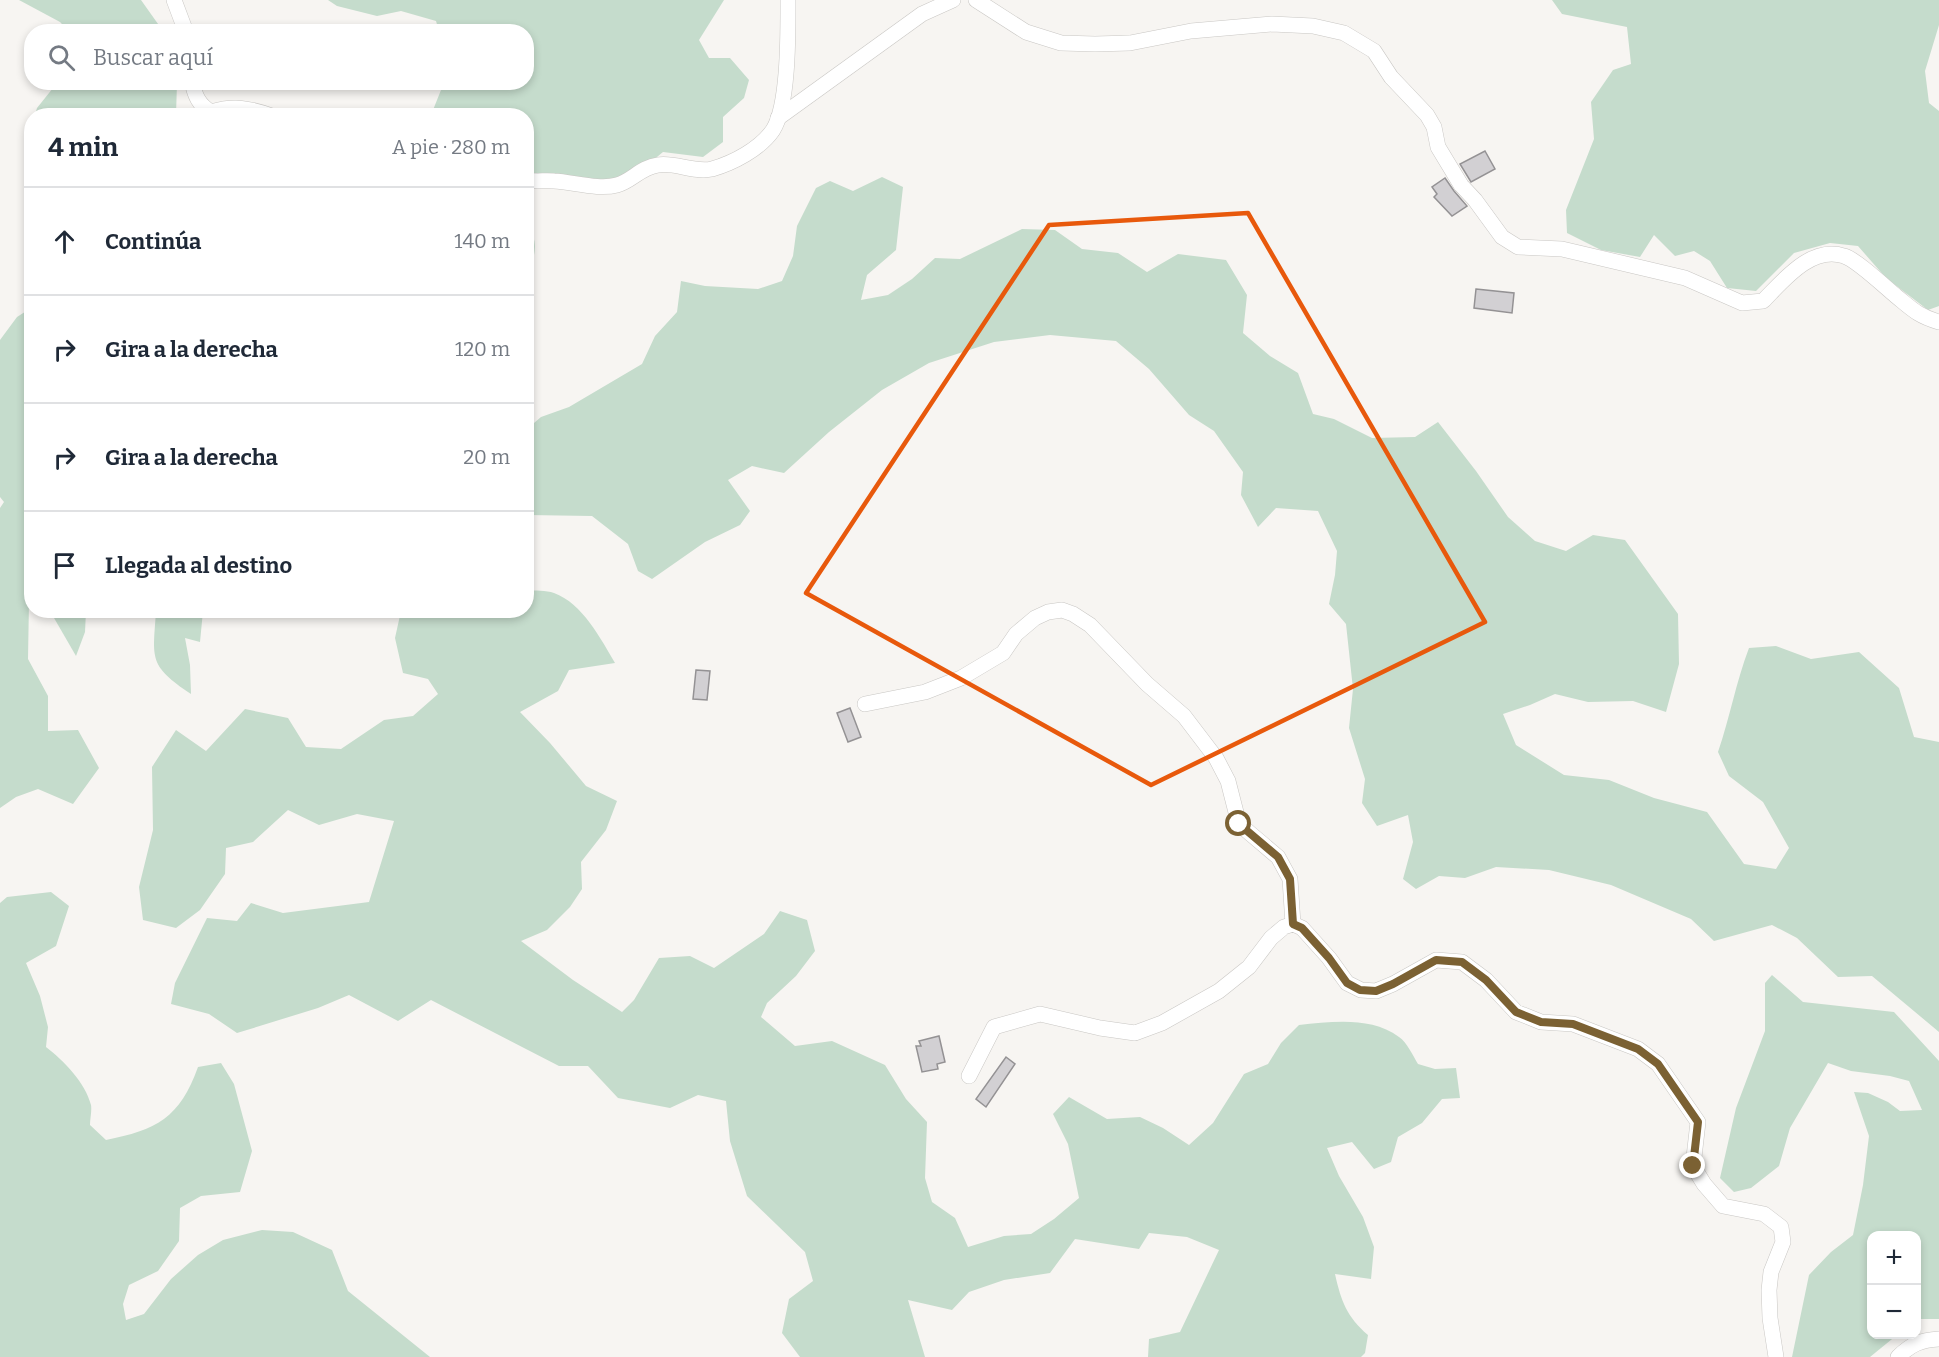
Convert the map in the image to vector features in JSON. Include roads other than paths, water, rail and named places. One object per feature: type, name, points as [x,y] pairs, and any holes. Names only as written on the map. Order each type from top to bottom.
[{"type":"street","points":[[174,0],[183,24]]},
{"type":"street","points":[[534,180],[618,185],[648,166],[661,164],[691,169],[709,169],[733,162],[760,143],[772,131],[778,118],[787,67],[788,0]]},
{"type":"street","points":[[778,118],[922,14],[953,0]]},
{"type":"street","points":[[976,0],[1026,32],[1061,43],[1130,43],[1191,31],[1272,24],[1313,26],[1344,33],[1374,51],[1391,77],[1427,115],[1434,127],[1438,147],[1461,185],[1502,237],[1518,247],[1562,249],[1685,278],[1742,303],[1763,301],[1792,271],[1814,258],[1830,253],[1846,256],[1922,317],[1939,322]]},
{"type":"street","points":[[194,90],[195,96],[204,108]]},
{"type":"street","points":[[226,108],[234,106],[249,108]]},
{"type":"street","points":[[865,704],[925,692],[962,678],[1003,653],[1016,634],[1035,618],[1048,612],[1062,610],[1073,614],[1090,625],[1147,684],[1184,716],[1216,758],[1228,781],[1239,824],[1278,857],[1290,879],[1293,924]]},
{"type":"street","points":[[969,1076],[994,1027],[1040,1014],[1100,1028],[1135,1033],[1162,1023],[1219,990],[1249,967],[1271,938],[1284,927],[1293,924],[1302,928],[1329,958],[1347,983],[1360,990],[1376,991],[1436,960],[1462,962],[1486,980],[1516,1012],[1541,1022],[1573,1024],[1638,1049],[1658,1064],[1698,1122],[1693,1166],[1704,1184],[1723,1206],[1764,1214],[1781,1227],[1783,1242],[1771,1272],[1769,1290],[1770,1318],[1776,1357]]},
{"type":"street","points":[[1898,1357],[1909,1346],[1922,1340],[1939,1339]]}]
